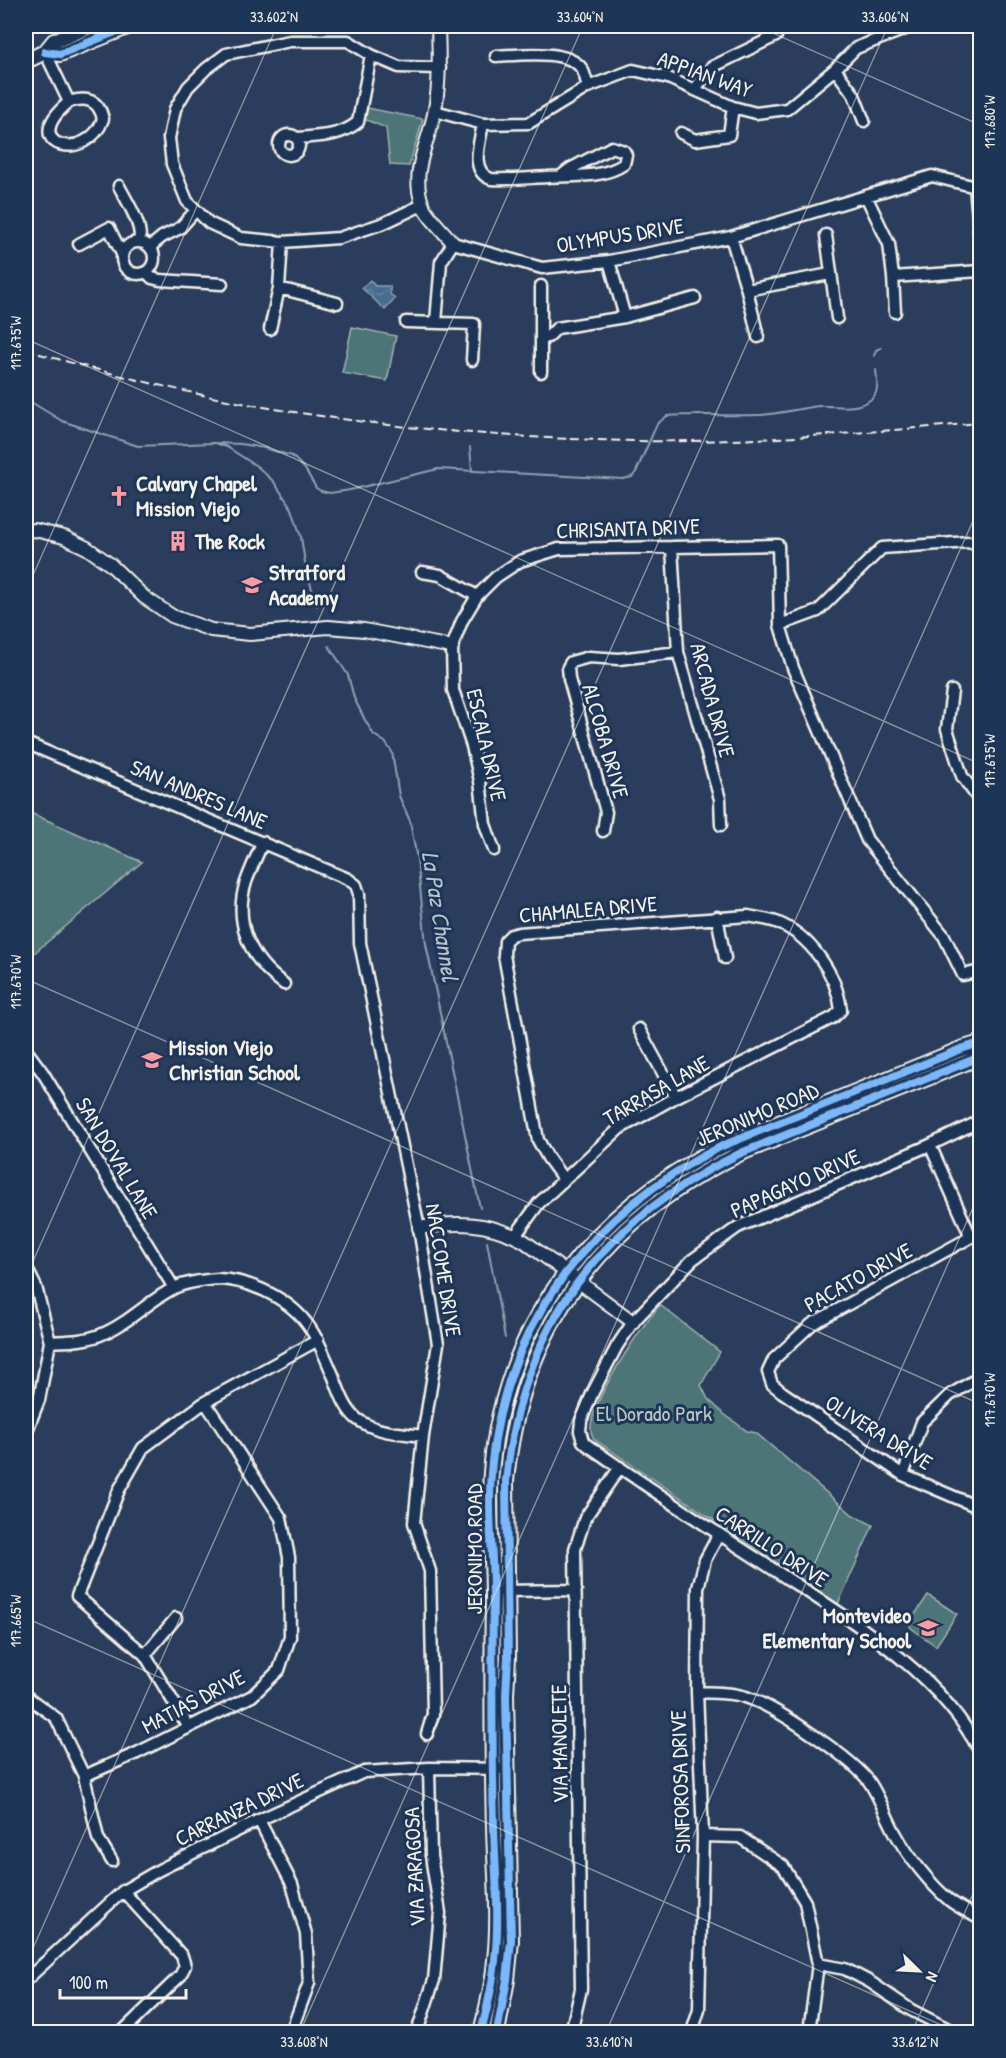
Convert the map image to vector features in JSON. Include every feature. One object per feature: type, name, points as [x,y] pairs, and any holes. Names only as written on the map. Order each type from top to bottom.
[{"type":"main road","points":[[26,61],[45,52],[54,40],[90,26]]},
{"type":"main road","points":[[45,52],[60,54],[130,26]]},
{"type":"main road","name":"JERONIMO ROAD","points":[[481,2032],[492,1980],[497,1937],[491,1481],[495,1439],[501,1411],[511,1377],[528,1337],[545,1304],[566,1272],[594,1239],[630,1204],[690,1162],[722,1146],[839,1098],[981,1043]]},
{"type":"main road","name":"JERONIMO ROAD","points":[[497,2032],[506,1987],[511,1941],[506,1492],[514,1425],[537,1352],[578,1282],[616,1238],[641,1215],[683,1184],[741,1153],[981,1057]]},
{"type":"street","points":[[436,322],[441,262],[453,243],[422,205],[418,181],[420,159],[435,111],[440,68],[438,26]]},
{"type":"street","name":"APPIAN WAY","points":[[435,111],[483,124],[529,123],[588,87],[633,70],[668,78],[733,107],[756,113],[787,109],[836,69],[856,48],[913,26]]},
{"type":"street","points":[[695,89],[712,67],[776,36]]},
{"type":"street","points":[[422,205],[384,223],[339,238],[282,242],[241,238],[209,223],[187,201],[172,164],[169,138],[175,109],[188,87],[226,54],[290,41],[348,41],[371,55],[399,67],[440,68]]},
{"type":"street","points":[[45,52],[69,102]]},
{"type":"street","points":[[496,56],[523,54],[561,56],[573,61],[582,69],[588,87]]},
{"type":"street","points":[[297,138],[344,132],[358,122],[371,55]]},
{"type":"street","points":[[836,69],[854,95],[864,121]]},
{"type":"street","points":[[79,99],[93,101],[98,105],[103,119],[95,133],[84,141],[65,147],[52,140],[50,121],[69,102],[79,99]]},
{"type":"street","points":[[681,134],[694,140],[729,135],[733,107]]},
{"type":"street","points":[[483,124],[477,163],[483,177],[498,180],[576,177],[617,169],[624,164],[626,155],[624,151],[612,147],[561,176]]},
{"type":"street","name":"OLYMPUS DRIVE","points":[[453,243],[542,268],[609,261],[731,237],[932,176],[978,187]]},
{"type":"street","points":[[119,186],[141,235],[139,241],[127,246],[122,254]]},
{"type":"street","points":[[978,187],[981,242]]},
{"type":"street","points":[[866,196],[889,244],[895,312]]},
{"type":"street","points":[[150,247],[162,237],[180,228],[196,210]]},
{"type":"street","points":[[79,244],[109,228],[122,254],[126,269],[136,274],[146,272],[154,260],[150,247],[139,241]]},
{"type":"street","points":[[826,235],[837,318]]},
{"type":"street","points":[[731,237],[758,338]]},
{"type":"street","points":[[270,329],[279,288],[282,242]]},
{"type":"street","points":[[609,261],[625,317]]},
{"type":"street","points":[[893,277],[981,271]]},
{"type":"street","points":[[146,272],[152,278],[160,280],[222,284]]},
{"type":"street","points":[[747,290],[831,274]]},
{"type":"street","points":[[541,286],[541,372]]},
{"type":"street","points":[[279,288],[337,303]]},
{"type":"street","points":[[541,337],[548,337],[557,328],[625,317],[695,298]]},
{"type":"street","points":[[541,320],[554,324],[557,328]]},
{"type":"street","points":[[405,322],[474,324],[472,360]]},
{"type":"street","points":[[26,531],[64,537],[87,548],[111,565],[144,597],[172,616],[211,630],[250,634],[337,627],[452,647]]},
{"type":"street","points":[[780,625],[818,611],[882,548],[969,542],[981,546]]},
{"type":"street","name":"CHRISANTA DRIVE","points":[[452,647],[462,621],[477,596],[496,576],[520,561],[559,549],[778,545],[780,625],[793,668],[867,840],[944,936],[963,975],[981,971]]},
{"type":"street","name":"ARCADA DRIVE","points":[[672,547],[678,652],[720,799],[721,825]]},
{"type":"street","points":[[423,572],[440,575],[477,596]]},
{"type":"street","name":"ESCALA DRIVE","points":[[452,647],[453,690],[472,746],[480,781],[485,824],[494,850]]},
{"type":"street","name":"ALCOBA DRIVE","points":[[603,831],[606,812],[569,679],[568,667],[572,662],[589,657],[619,659],[678,652]]},
{"type":"street","points":[[952,692],[947,729],[962,776],[981,801]]},
{"type":"street","name":"SAN ANDRES LANE","points":[[26,743],[263,842],[348,879],[356,885]]},
{"type":"street","points":[[263,842],[246,882],[242,904],[242,923],[256,958],[268,972],[284,984]]},
{"type":"street","name":"NACCOME DRIVE","points":[[356,885],[359,894],[360,943],[419,1228],[438,1344],[423,1436],[414,1523],[430,1571],[433,1714],[427,1734]]},
{"type":"street","name":"CHAMALEA DRIVE","points":[[564,1180],[538,1140],[504,955],[505,941],[511,935],[717,917],[748,916],[776,922],[812,947],[825,966],[840,999],[842,1010]]},
{"type":"street","points":[[717,917],[725,958]]},
{"type":"street","name":"TARRASA LANE","points":[[515,1236],[530,1212],[620,1129],[676,1097],[834,1017],[842,1010]]},
{"type":"street","points":[[639,1029],[676,1097]]},
{"type":"street","name":"SAN DOVAL LANE","points":[[26,1050],[174,1288]]},
{"type":"street","name":"PAPAGAYO DRIVE","points":[[581,1436],[582,1421],[592,1394],[617,1346],[633,1322],[692,1260],[738,1227],[981,1121]]},
{"type":"street","points":[[930,1145],[976,1235]]},
{"type":"street","points":[[419,1228],[467,1223],[494,1227],[515,1236],[633,1322]]},
{"type":"street","name":"PACATO DRIVE","points":[[768,1372],[774,1359],[812,1324],[976,1235]]},
{"type":"street","points":[[26,1267],[36,1287],[51,1342],[39,1400],[26,1433]]},
{"type":"street","points":[[51,1342],[99,1335],[121,1324],[174,1288],[189,1283],[217,1279],[242,1282],[278,1298],[297,1310],[318,1340],[343,1399],[355,1417],[366,1425],[380,1430],[423,1436]]},
{"type":"street","points":[[188,1726],[145,1655],[77,1596],[119,1490],[143,1448],[206,1402],[318,1340]]},
{"type":"street","name":"OLIVERA DRIVE","points":[[768,1372],[772,1384],[782,1392],[903,1475],[981,1508]]},
{"type":"street","points":[[903,1475],[922,1422],[950,1395],[981,1377]]},
{"type":"street","name":"MATIAS DRIVE","points":[[84,1776],[252,1696],[279,1670],[290,1637],[289,1557],[281,1518],[206,1402]]},
{"type":"street","name":"CARRILLO DRIVE","points":[[581,1436],[587,1445],[900,1657],[943,1696],[981,1752]]},
{"type":"street","name":"VIA MANOLETE","points":[[572,2032],[581,1989],[575,1549],[582,1523],[620,1467]]},
{"type":"street","name":"SINFOROSA DRIVE","points":[[692,2032],[699,2010],[703,1836],[697,1692],[698,1588],[705,1560],[719,1534]]},
{"type":"street","points":[[493,1592],[576,1590]]},
{"type":"street","points":[[145,1655],[176,1618]]},
{"type":"street","points":[[697,1692],[729,1694],[751,1699],[816,1738],[851,1763],[871,1784],[897,1838],[928,1877],[950,1900],[981,1919]]},
{"type":"street","points":[[26,1696],[56,1718],[84,1776],[98,1838],[112,1861]]},
{"type":"street","name":"CARRANZA DRIVE","points":[[26,1980],[123,1891],[159,1870],[259,1820],[364,1772],[429,1768],[508,1769]]},
{"type":"street","name":"VIA ZARAGOSA","points":[[417,2032],[434,1980],[440,1913],[431,1856],[429,1768]]},
{"type":"street","points":[[259,1820],[292,1884],[306,1934],[309,1983],[291,2032]]},
{"type":"street","points":[[703,1836],[740,1837],[783,1866],[805,1902],[818,1964],[809,2032]]},
{"type":"street","points":[[122,2032],[180,1976],[185,1966],[182,1956],[123,1891]]},
{"type":"street","points":[[818,1964],[845,1969],[870,1982],[911,2010],[954,2032]]},
{"type":"green space","points":[[367,108],[423,119],[409,166],[390,165],[386,128],[364,119]]},
{"type":"green space","points":[[352,327],[396,336],[387,381],[342,373]]},
{"type":"green space","points":[[26,811],[142,862],[26,960]]},
{"type":"green space","name":"El Dorado Park","points":[[660,1305],[720,1352],[701,1385],[708,1399],[747,1431],[756,1433],[853,1515],[873,1525],[838,1604],[594,1438],[591,1431],[592,1419],[598,1403],[629,1347]]},
{"type":"green space","points":[[928,1595],[957,1614],[936,1646],[911,1628],[909,1623]]},
{"type":"water","points":[[370,280],[375,286],[390,286],[390,294],[395,299],[385,310],[362,288]]},
{"type":"waterway","points":[[874,356],[876,350],[881,348]]},
{"type":"waterway","points":[[213,443],[241,444],[292,456],[305,469],[316,488],[330,493],[438,469],[623,479],[632,477],[636,472],[657,424],[667,416],[760,415],[820,406],[858,405],[870,400],[875,394],[876,370]]},
{"type":"waterway","name":"La Paz Channel","points":[[26,399],[62,421],[138,446],[213,443]]},
{"type":"waterway","name":"La Paz Channel","points":[[218,444],[227,447],[258,467],[274,482],[292,509],[317,606]]},
{"type":"waterway","points":[[470,447],[472,471]]},
{"type":"waterway","name":"La Paz Channel","points":[[329,646],[348,675],[354,698],[366,722],[374,735],[385,742],[392,752],[399,796],[410,821],[417,859],[426,944],[480,1208]]},
{"type":"waterway","name":"La Paz Channel","points":[[487,1242],[505,1338]]},
{"type":"railway","points":[[26,350],[133,379],[241,403],[354,421],[475,433],[597,440],[680,441],[809,436],[980,423]]},
{"type":"cycle path","points":[[45,52],[60,54],[130,26]]},
{"type":"cycle path","points":[[481,2032],[493,1979],[497,1927],[490,1512],[492,1462],[501,1410],[516,1361],[538,1316],[565,1274],[597,1236],[635,1202],[676,1172],[722,1146],[980,1043]]},
{"type":"cycle path","points":[[497,2032],[507,1980],[511,1941],[506,1695],[508,1657],[506,1481],[515,1425],[530,1373],[550,1326],[577,1284],[610,1245],[648,1211],[692,1180],[741,1153],[980,1057]]},
{"type":"place","name":"Calvary Chapel Mission Viejo","points":[[119,496]]},
{"type":"place","name":"The Rock","points":[[178,541]]},
{"type":"place","name":"Stratford Academy","points":[[252,585]]},
{"type":"place","name":"Mission Viejo Christian School","points":[[152,1060]]},
{"type":"place","name":"Montevideo Elementary School","points":[[928,1628]]}]
